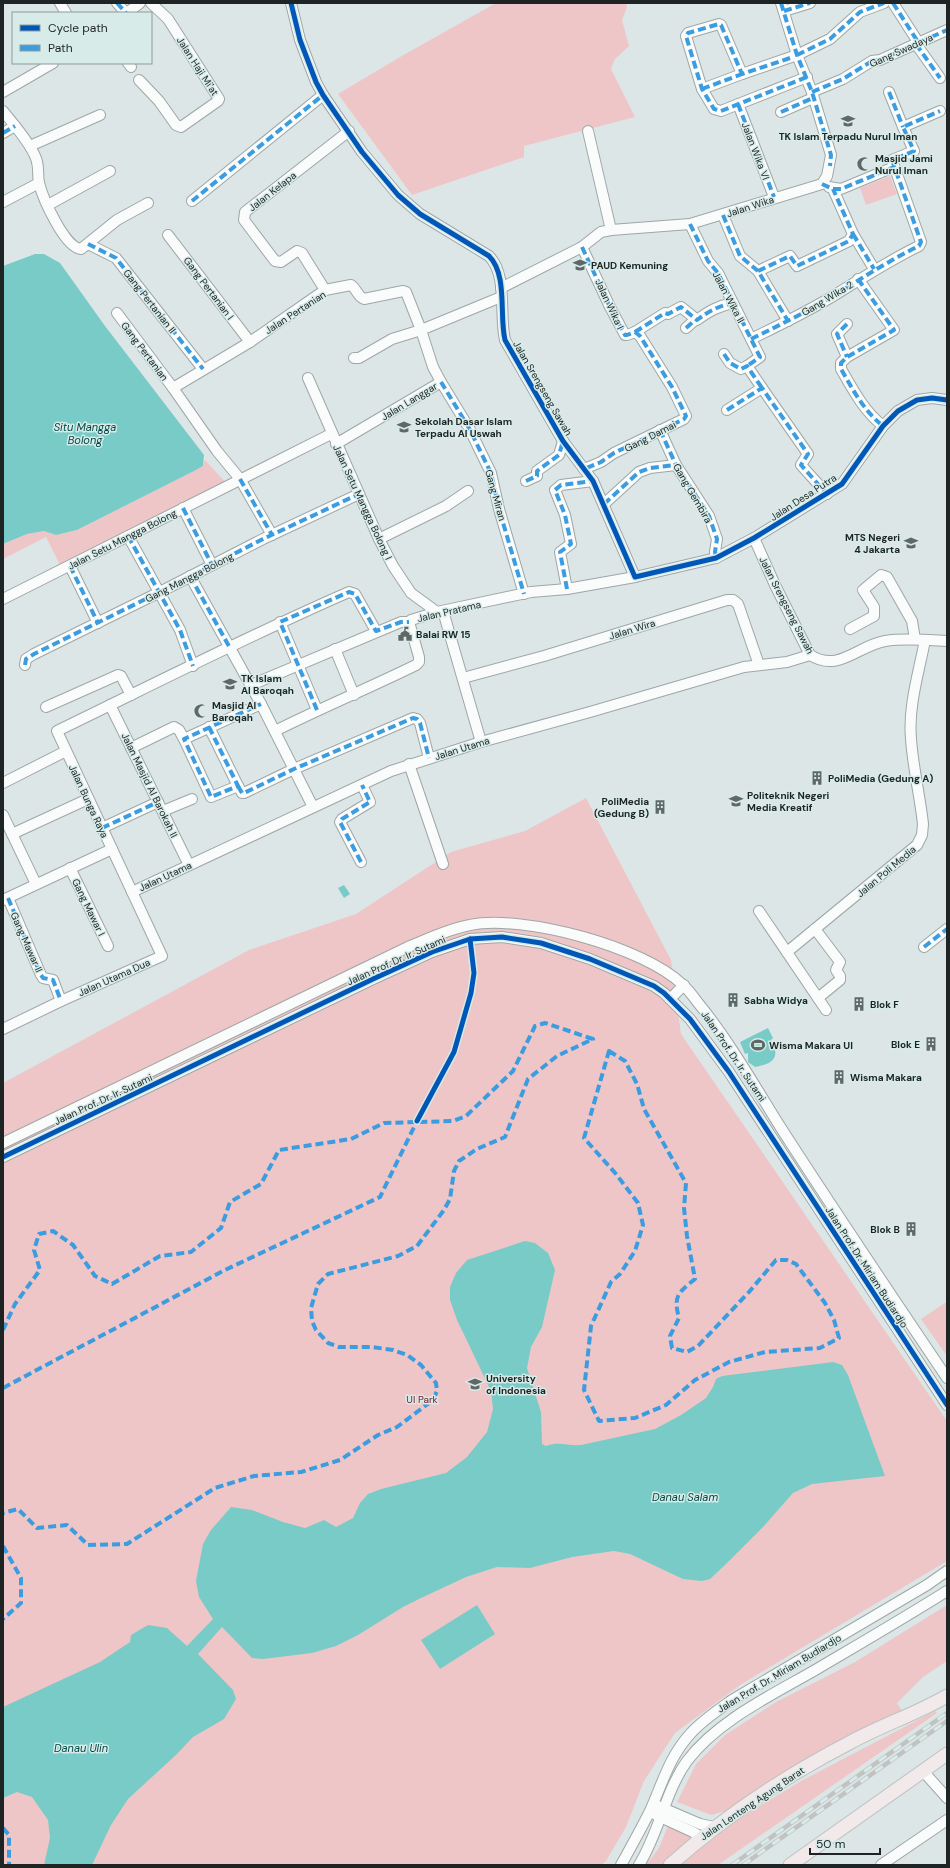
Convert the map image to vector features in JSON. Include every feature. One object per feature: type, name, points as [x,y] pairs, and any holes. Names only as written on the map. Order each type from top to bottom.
[{"type":"main road","name":"Jalan Lenteng Agung Barat","points":[[670,1865],[714,1827],[773,1786],[805,1766],[853,1741],[913,1714],[947,1696]]},
{"type":"main road","points":[[790,1865],[947,1754]]},
{"type":"street","points":[[60,3],[65,12]]},
{"type":"street","points":[[117,3],[126,12]]},
{"type":"street","points":[[128,12],[140,3]]},
{"type":"street","name":"Jalan Haji Mi'at","points":[[139,80],[159,101],[176,125],[181,127],[218,101],[219,98],[168,19],[151,3]]},
{"type":"street","name":"Jalan Srengseng Sawah","points":[[291,3],[300,40],[319,97],[346,134],[404,200],[420,214],[489,256],[496,262],[501,292],[502,330],[505,340],[563,441],[594,481],[635,577]]},
{"type":"street","points":[[810,3],[782,7],[797,55],[813,95],[831,155],[827,176],[822,184],[833,189],[841,189],[894,167],[892,160],[914,151],[889,92]]},
{"type":"street","points":[[702,89],[797,55],[830,39],[860,12],[884,3]]},
{"type":"street","points":[[893,3],[940,78]]},
{"type":"street","points":[[742,74],[721,25],[719,24],[688,33],[686,36],[702,89],[714,109],[722,111],[806,78]]},
{"type":"street","name":"Gang Swadaya","points":[[781,112],[843,79],[872,61],[880,60],[947,30]]},
{"type":"street","points":[[3,92],[51,64]]},
{"type":"street","points":[[192,201],[319,97]]},
{"type":"street","name":"Jalan Wika VI","points":[[738,104],[774,198]]},
{"type":"street","name":"Gang Pertanian II","points":[[3,111],[30,146],[39,164],[39,183],[48,205],[56,224],[71,245],[81,249],[88,244],[116,258],[204,369]]},
{"type":"street","points":[[904,127],[940,111]]},
{"type":"street","points":[[30,146],[100,115]]},
{"type":"street","points":[[3,133],[14,126]]},
{"type":"street","points":[[588,131],[610,225]]},
{"type":"street","name":"Jalan Kelapa","points":[[325,290],[302,253],[297,251],[281,262],[274,261],[244,220],[244,216],[245,212],[346,134]]},
{"type":"street","name":"Gang Wika 2","points":[[751,339],[788,321],[874,269],[919,246],[920,242],[894,167]]},
{"type":"street","points":[[48,205],[110,171]]},
{"type":"street","points":[[3,202],[39,183]]},
{"type":"street","name":"Jalan Wika","points":[[501,292],[582,247],[610,225],[690,224],[822,184]]},
{"type":"street","points":[[833,189],[853,234],[874,269]]},
{"type":"street","points":[[88,244],[117,220],[148,203]]},
{"type":"street","points":[[723,214],[740,256],[758,271],[788,321]]},
{"type":"street","name":"Jalan Wika II","points":[[690,224],[708,260],[718,273],[760,358],[747,366]]},
{"type":"street","points":[[758,271],[790,256],[798,266],[849,241],[853,234]]},
{"type":"street","name":"Gang Pertanian I","points":[[168,235],[250,342]]},
{"type":"street","name":"Jalan Wika I","points":[[582,247],[624,335],[627,336],[635,332],[640,336],[672,387]]},
{"type":"street","points":[[858,279],[894,330],[847,357],[841,364],[841,369],[860,401],[872,417],[883,426]]},
{"type":"street","name":"Jalan Pertanian","points":[[173,388],[250,342],[325,290],[352,285],[355,287],[358,296],[364,299],[404,290],[420,330]]},
{"type":"street","points":[[354,358],[359,358],[392,339],[420,330],[501,292]]},
{"type":"street","points":[[686,328],[718,306],[733,303]]},
{"type":"street","points":[[635,332],[665,314],[668,314],[682,306],[696,320]]},
{"type":"street","name":"Gang Pertanian","points":[[117,313],[173,388]]},
{"type":"street","points":[[846,324],[837,334],[847,357]]},
{"type":"street","name":"Jalan Langgar","points":[[336,444],[441,382],[433,367],[420,330]]},
{"type":"street","points":[[724,354],[730,363],[740,368],[747,366],[808,454],[802,465],[828,494]]},
{"type":"street","name":"Jalan Setu Mangga Bolong I","points":[[308,378],[331,434],[379,539],[411,593],[440,612]]},
{"type":"street","name":"Gang Miran","points":[[441,382],[469,428],[491,473],[499,509],[524,594]]},
{"type":"street","name":"Gang Damai","points":[[584,469],[602,462],[614,453],[684,419],[686,416],[672,387]]},
{"type":"street","points":[[173,388],[217,451],[240,479],[272,534]]},
{"type":"street","points":[[727,410],[762,388]]},
{"type":"street","name":"Jalan Desa Putra","points":[[754,538],[828,494],[842,484],[849,477],[883,426],[898,411],[917,400],[932,398],[947,400]]},
{"type":"street","name":"Gang Gembira","points":[[660,430],[676,466],[708,516],[717,539],[715,552],[716,558]]},
{"type":"street","name":"Jalan Setu Mangga Bolong","points":[[3,599],[331,434]]},
{"type":"street","points":[[526,481],[537,476],[537,471],[559,455],[563,441]]},
{"type":"street","points":[[604,504],[639,472],[650,468],[676,466]]},
{"type":"street","points":[[567,589],[560,552],[571,544],[565,515],[555,490],[561,485],[594,481]]},
{"type":"street","points":[[379,539],[446,506],[468,491]]},
{"type":"street","name":"Gang Mangga Bolong","points":[[26,664],[25,662],[29,657],[272,534],[358,494]]},
{"type":"street","points":[[182,508],[212,565]]},
{"type":"street","points":[[128,536],[180,630],[192,666]]},
{"type":"street","points":[[635,577],[716,558],[754,538]]},
{"type":"street","name":"Jalan Srengseng Sawah","points":[[754,538],[775,585],[810,655],[819,661],[831,662],[884,641],[920,639],[947,641]]},
{"type":"street","points":[[70,566],[98,623]]},
{"type":"street","points":[[850,629],[874,616],[874,606],[863,590],[881,575],[884,575],[888,577],[920,639]]},
{"type":"street","points":[[190,576],[251,685],[313,807]]},
{"type":"street","name":"Jalan Pratama","points":[[251,685],[376,631],[401,622],[409,622],[411,620],[440,612],[524,594],[567,589],[635,577]]},
{"type":"street","points":[[110,705],[230,648],[280,622],[349,592],[356,594],[376,631]]},
{"type":"street","name":"Jalan Wira","points":[[463,678],[544,656],[728,600],[733,600],[738,604],[759,665]]},
{"type":"street","points":[[440,612],[463,678],[481,742]]},
{"type":"street","points":[[280,622],[317,710]]},
{"type":"street","points":[[275,732],[317,710],[354,695],[416,665],[419,662],[409,622]]},
{"type":"street","name":"Jalan Poli Media","points":[[786,952],[917,845],[922,835],[923,824],[910,739],[912,706],[920,639]]},
{"type":"street","points":[[335,649],[354,695]]},
{"type":"street","name":"Jalan Utama","points":[[132,892],[189,864],[409,764],[744,667],[787,662],[810,655]]},
{"type":"street","points":[[46,707],[118,675],[121,676],[131,695]]},
{"type":"street","points":[[184,739],[261,704]]},
{"type":"street","name":"Jalan Bunga Raya","points":[[5,899],[112,849],[57,731],[110,705]]},
{"type":"street","name":"Jalan Masjid Al Barokah II","points":[[110,705],[189,864]]},
{"type":"street","points":[[209,727],[242,793],[413,718],[420,723],[429,758]]},
{"type":"street","points":[[132,748],[174,727],[179,730],[184,739],[211,797],[238,786]]},
{"type":"street","points":[[3,782],[66,751]]},
{"type":"street","points":[[409,764],[444,864]]},
{"type":"street","points":[[361,862],[340,822],[342,819],[370,802],[362,785]]},
{"type":"street","points":[[12,834],[88,799]]},
{"type":"street","points":[[102,828],[160,807],[192,799]]},
{"type":"street","points":[[3,815],[36,884]]},
{"type":"street","name":"Jalan Utama Dua","points":[[3,1030],[60,1001],[162,956],[112,849]]},
{"type":"street","name":"Gang Mawar I","points":[[70,868],[108,946]]},
{"type":"street","name":"Gang Mawar II","points":[[5,899],[41,975],[43,978],[53,980],[60,1001]]},
{"type":"street","points":[[759,911],[826,1010]]},
{"type":"street","name":"Jalan Prof. Dr. Ir. Sutami","points":[[3,1143],[408,948],[440,934],[470,925],[504,923],[544,927],[595,940],[656,965],[684,985],[714,1024],[781,1128]]},
{"type":"street","points":[[815,929],[840,962],[836,970],[840,976],[840,980],[818,998]]},
{"type":"street","points":[[924,947],[947,929]]},
{"type":"street","name":"Jalan Prof. Dr. Ir. Sutami","points":[[3,1157],[432,952],[470,939],[502,937],[541,943],[590,959],[654,986],[670,999],[690,1019],[729,1072],[771,1139]]},
{"type":"street","points":[[670,999],[684,985]]},
{"type":"street","name":"Jalan Prof. Dr. Miriam Budiardjo","points":[[781,1128],[947,1378]]},
{"type":"street","name":"Jalan Prof. Dr. Miriam Budiardjo","points":[[771,1139],[947,1406]]},
{"type":"street","points":[[915,1357],[928,1349]]},
{"type":"street","name":"Jalan Prof. Dr. Miriam Budiardjo","points":[[621,1865],[651,1807],[667,1767],[674,1755],[692,1732],[707,1718],[732,1700],[927,1585],[947,1571]]},
{"type":"street","name":"Jalan Prof. Dr. Miriam Budiardjo","points":[[639,1865],[679,1775],[688,1761],[718,1730],[773,1693],[947,1591]]},
{"type":"street","points":[[707,1718],[718,1730]]},
{"type":"street","points":[[923,1771],[947,1798]]},
{"type":"street","points":[[651,1807],[701,1837]]},
{"type":"street","points":[[662,1813],[714,1827]]},
{"type":"street","points":[[881,1865],[947,1820]]},
{"type":"green space","points":[[496,3],[626,3],[627,7],[622,20],[629,46],[615,59],[611,69],[635,117],[524,146],[524,157],[412,195],[338,94]]},
{"type":"green space","points":[[890,176],[897,194],[866,205],[860,188]]},
{"type":"green space","points":[[205,460],[225,482],[60,565],[46,537],[3,559],[3,544],[27,534],[44,531],[56,535],[77,530],[194,471],[203,466]]},
{"type":"green space","name":"UI Park","points":[[586,798],[671,960],[681,1034],[947,1421],[947,1561],[740,1685],[675,1733],[644,1781],[626,1827],[606,1861],[601,1865],[3,1865],[3,1083],[249,950],[356,914],[451,852],[525,831]]},
{"type":"green space","points":[[947,1303],[947,1356],[921,1319]]},
{"type":"green space","points":[[947,1605],[947,1661],[923,1677],[897,1703],[904,1714],[862,1731],[787,1770],[726,1811],[711,1815],[677,1802],[696,1764],[725,1735],[776,1702],[855,1662]]},
{"type":"green space","points":[[935,1711],[937,1713],[718,1865],[676,1865],[718,1831],[801,1781]]},
{"type":"green space","points":[[669,1823],[688,1833],[691,1839],[661,1865],[646,1865],[659,1848]]},
{"type":"water","name":"Situ Mangga Bolong","points":[[35,254],[44,254],[60,263],[105,326],[204,455],[203,466],[77,530],[56,535],[44,531],[27,534],[3,544],[3,266]]},
{"type":"water","points":[[344,885],[350,894],[344,898],[338,888]]},
{"type":"water","name":"Wisma Makara UI","points":[[768,1028],[773,1038],[771,1040],[775,1051],[774,1059],[771,1062],[755,1067],[748,1062],[748,1053],[745,1054],[740,1042]]},
{"type":"water","name":"Danau Salam","points":[[525,1241],[535,1243],[548,1253],[555,1270],[542,1327],[531,1347],[527,1368],[541,1412],[542,1444],[546,1446],[559,1444],[581,1445],[655,1429],[681,1415],[706,1398],[716,1379],[722,1376],[833,1362],[842,1365],[848,1375],[885,1476],[812,1484],[793,1493],[763,1527],[726,1564],[710,1579],[702,1581],[683,1579],[630,1554],[614,1551],[572,1557],[530,1568],[497,1567],[466,1577],[403,1607],[358,1635],[336,1646],[312,1653],[263,1659],[252,1658],[222,1627],[198,1654],[233,1690],[236,1699],[224,1719],[193,1737],[177,1754],[128,1799],[111,1825],[92,1865],[44,1865],[50,1838],[48,1820],[32,1797],[17,1792],[3,1798],[3,1707],[100,1662],[130,1642],[131,1635],[148,1625],[167,1628],[187,1646],[213,1619],[199,1597],[196,1581],[203,1544],[211,1530],[231,1507],[252,1510],[283,1522],[305,1528],[324,1520],[336,1527],[353,1518],[360,1503],[368,1494],[381,1489],[446,1473],[467,1457],[487,1432],[493,1409],[491,1391],[457,1320],[450,1300],[450,1287],[456,1273],[467,1260]]},
{"type":"water","points":[[477,1605],[495,1634],[440,1669],[421,1640]]},
{"type":"railway","points":[[732,1865],[947,1713]]},
{"type":"railway","points":[[743,1865],[947,1721]]},
{"type":"marked path","points":[[117,3],[125,12]]},
{"type":"marked path","points":[[781,3],[797,55],[812,92],[831,155],[830,166]]},
{"type":"marked path","points":[[784,11],[810,3]]},
{"type":"marked path","points":[[797,55],[830,39],[860,12],[884,3]]},
{"type":"marked path","points":[[893,3],[918,42]]},
{"type":"marked path","points":[[790,58],[742,74],[721,25],[719,24],[688,33],[686,36],[702,89],[714,109],[721,111],[807,77]]},
{"type":"marked path","points":[[812,92],[843,79],[872,61],[880,60],[947,30]]},
{"type":"marked path","points":[[916,44],[940,78]]},
{"type":"marked path","points":[[702,89],[742,74]]},
{"type":"marked path","points":[[889,92],[903,127]]},
{"type":"marked path","points":[[192,201],[323,95]]},
{"type":"marked path","points":[[781,112],[813,98]]},
{"type":"marked path","points":[[738,104],[774,197]]},
{"type":"marked path","points":[[751,339],[820,304],[885,264],[919,246],[921,242],[892,160],[914,151],[903,127],[940,111]]},
{"type":"marked path","points":[[3,133],[15,126]]},
{"type":"marked path","points":[[822,184],[833,189],[841,189],[894,167]]},
{"type":"marked path","points":[[758,271],[790,256],[797,266],[849,241],[853,234],[833,189]]},
{"type":"marked path","points":[[723,215],[740,256],[758,271],[788,321]]},
{"type":"marked path","points":[[690,224],[708,261],[718,273],[760,357],[747,366]]},
{"type":"marked path","points":[[853,234],[874,269]]},
{"type":"marked path","points":[[88,244],[116,258],[203,369]]},
{"type":"marked path","points":[[582,247],[625,335],[635,332],[640,336],[672,387],[686,416],[684,419],[614,453],[601,462],[584,469]]},
{"type":"marked path","points":[[858,279],[894,330],[847,357],[841,363],[841,369],[870,414],[883,426]]},
{"type":"marked path","points":[[635,332],[665,313],[668,314],[681,307],[697,320],[714,309],[733,303]]},
{"type":"marked path","points":[[686,328],[695,320]]},
{"type":"marked path","points":[[847,324],[837,334],[847,357]]},
{"type":"marked path","points":[[724,354],[730,363],[741,369],[747,366],[762,388]]},
{"type":"marked path","points":[[441,382],[469,428],[491,473],[499,509],[524,594]]},
{"type":"marked path","points":[[727,410],[762,388],[808,454],[801,465],[827,494]]},
{"type":"marked path","points":[[660,430],[676,465],[709,516],[717,539],[715,552],[716,558]]},
{"type":"marked path","points":[[526,481],[537,476],[537,471],[559,455],[563,441]]},
{"type":"marked path","points":[[604,504],[639,472],[650,468],[676,465]]},
{"type":"marked path","points":[[240,479],[272,535]]},
{"type":"marked path","points":[[567,589],[560,552],[571,544],[565,515],[555,490],[561,485],[593,481]]},
{"type":"marked path","points":[[25,665],[26,659],[34,654],[263,539],[359,494]]},
{"type":"marked path","points":[[183,508],[212,565]]},
{"type":"marked path","points":[[128,536],[180,630],[193,666]]},
{"type":"marked path","points":[[70,566],[98,623]]},
{"type":"marked path","points":[[190,576],[230,648]]},
{"type":"marked path","points":[[317,710],[280,622],[349,592],[355,594],[376,631],[401,622],[409,622]]},
{"type":"marked path","points":[[209,727],[238,786],[211,797],[184,739],[261,704]]},
{"type":"marked path","points":[[238,786],[242,793],[244,793],[294,769],[413,718],[417,719],[420,723],[429,758]]},
{"type":"marked path","points":[[361,862],[340,822],[342,819],[370,802],[362,785]]},
{"type":"marked path","points":[[102,828],[158,802]]},
{"type":"marked path","points":[[8,898],[41,975],[43,978],[53,980],[61,1001]]},
{"type":"marked path","points":[[924,947],[947,929]]},
{"type":"marked path","points":[[3,1330],[15,1304],[40,1270],[34,1250],[39,1234],[53,1231],[73,1245],[95,1276],[112,1284],[160,1256],[191,1252],[221,1228],[230,1202],[261,1184],[279,1150],[351,1139],[384,1123],[453,1121],[466,1116],[513,1071],[535,1026],[545,1023],[593,1039],[557,1056],[528,1079],[505,1137],[477,1149],[459,1161],[454,1171],[450,1199],[444,1210],[417,1246],[398,1256],[328,1274],[318,1284],[311,1308],[312,1321],[316,1330],[328,1343],[339,1347],[372,1347],[393,1350],[407,1355],[421,1365],[436,1383],[437,1391],[433,1400],[397,1427],[378,1435],[340,1460],[301,1472],[254,1476],[215,1488],[127,1544],[88,1545],[67,1525],[37,1528],[18,1509],[3,1513]]},
{"type":"marked path","points":[[609,1051],[625,1061],[637,1084],[644,1109],[686,1183],[684,1208],[687,1236],[695,1279],[684,1288],[678,1296],[677,1311],[679,1318],[670,1336],[672,1348],[687,1352],[698,1346],[749,1292],[776,1260],[787,1260],[796,1264],[825,1303],[834,1320],[839,1338],[820,1348],[765,1352],[729,1362],[695,1380],[666,1405],[635,1418],[599,1421],[584,1390],[591,1326],[611,1282],[620,1274],[635,1251],[643,1225],[638,1203],[616,1174],[584,1138],[609,1051]]},
{"type":"marked path","points":[[3,1388],[225,1270],[380,1197],[417,1121]]},
{"type":"marked path","points":[[3,1546],[21,1578],[21,1603],[3,1619]]},
{"type":"marked path","points":[[3,1828],[9,1835],[9,1865]]},
{"type":"cycle path","points":[[291,3],[300,40],[316,82],[323,95],[362,152],[398,195],[420,214],[489,256],[495,264],[501,284],[503,330],[505,340],[563,441],[593,481],[635,577],[716,558],[754,538],[842,484],[883,426],[898,411],[917,400],[932,398],[947,400]]},
{"type":"cycle path","points":[[3,1157],[432,952],[470,939],[502,937],[541,943],[590,959],[654,986],[664,993],[690,1019],[729,1072],[947,1405]]},
{"type":"cycle path","points":[[417,1121],[454,1052],[471,993],[474,973],[470,939]]},
{"type":"place","name":"TK Islam Terpadu Nurul Iman","points":[[848,121]]},
{"type":"place","name":"Masjid Jami Nurul Iman","points":[[864,164]]},
{"type":"place","name":"PAUD Kemuning","points":[[580,265]]},
{"type":"place","name":"Sekolah Dasar Islam Terpadu Al Uswah","points":[[404,427]]},
{"type":"place","name":"MTS Negeri 4 Jakarta","points":[[911,543]]},
{"type":"place","name":"Balai RW 15","points":[[405,634]]},
{"type":"place","name":"TK Islam Al Baroqah","points":[[230,684]]},
{"type":"place","name":"Masjid Al Baroqah","points":[[201,711]]},
{"type":"place","name":"PoliMedia (Gedung A)","points":[[817,778]]},
{"type":"place","name":"Politeknik Negeri Media Kreatif","points":[[736,801]]},
{"type":"place","name":"PoliMedia (Gedung B)","points":[[660,807]]},
{"type":"place","name":"Sabha Widya","points":[[733,1000]]},
{"type":"place","name":"Blok F","points":[[859,1004]]},
{"type":"place","name":"Blok E","points":[[931,1044]]},
{"type":"place","name":"Wisma Makara UI","points":[[758,1045]]},
{"type":"place","name":"Wisma Makara","points":[[839,1077]]},
{"type":"place","name":"Blok B","points":[[911,1229]]},
{"type":"place","name":"University of Indonesia","points":[[475,1384]]},
{"type":"water label","name":"Danau Ulin","points":[[81,1748]]}]
